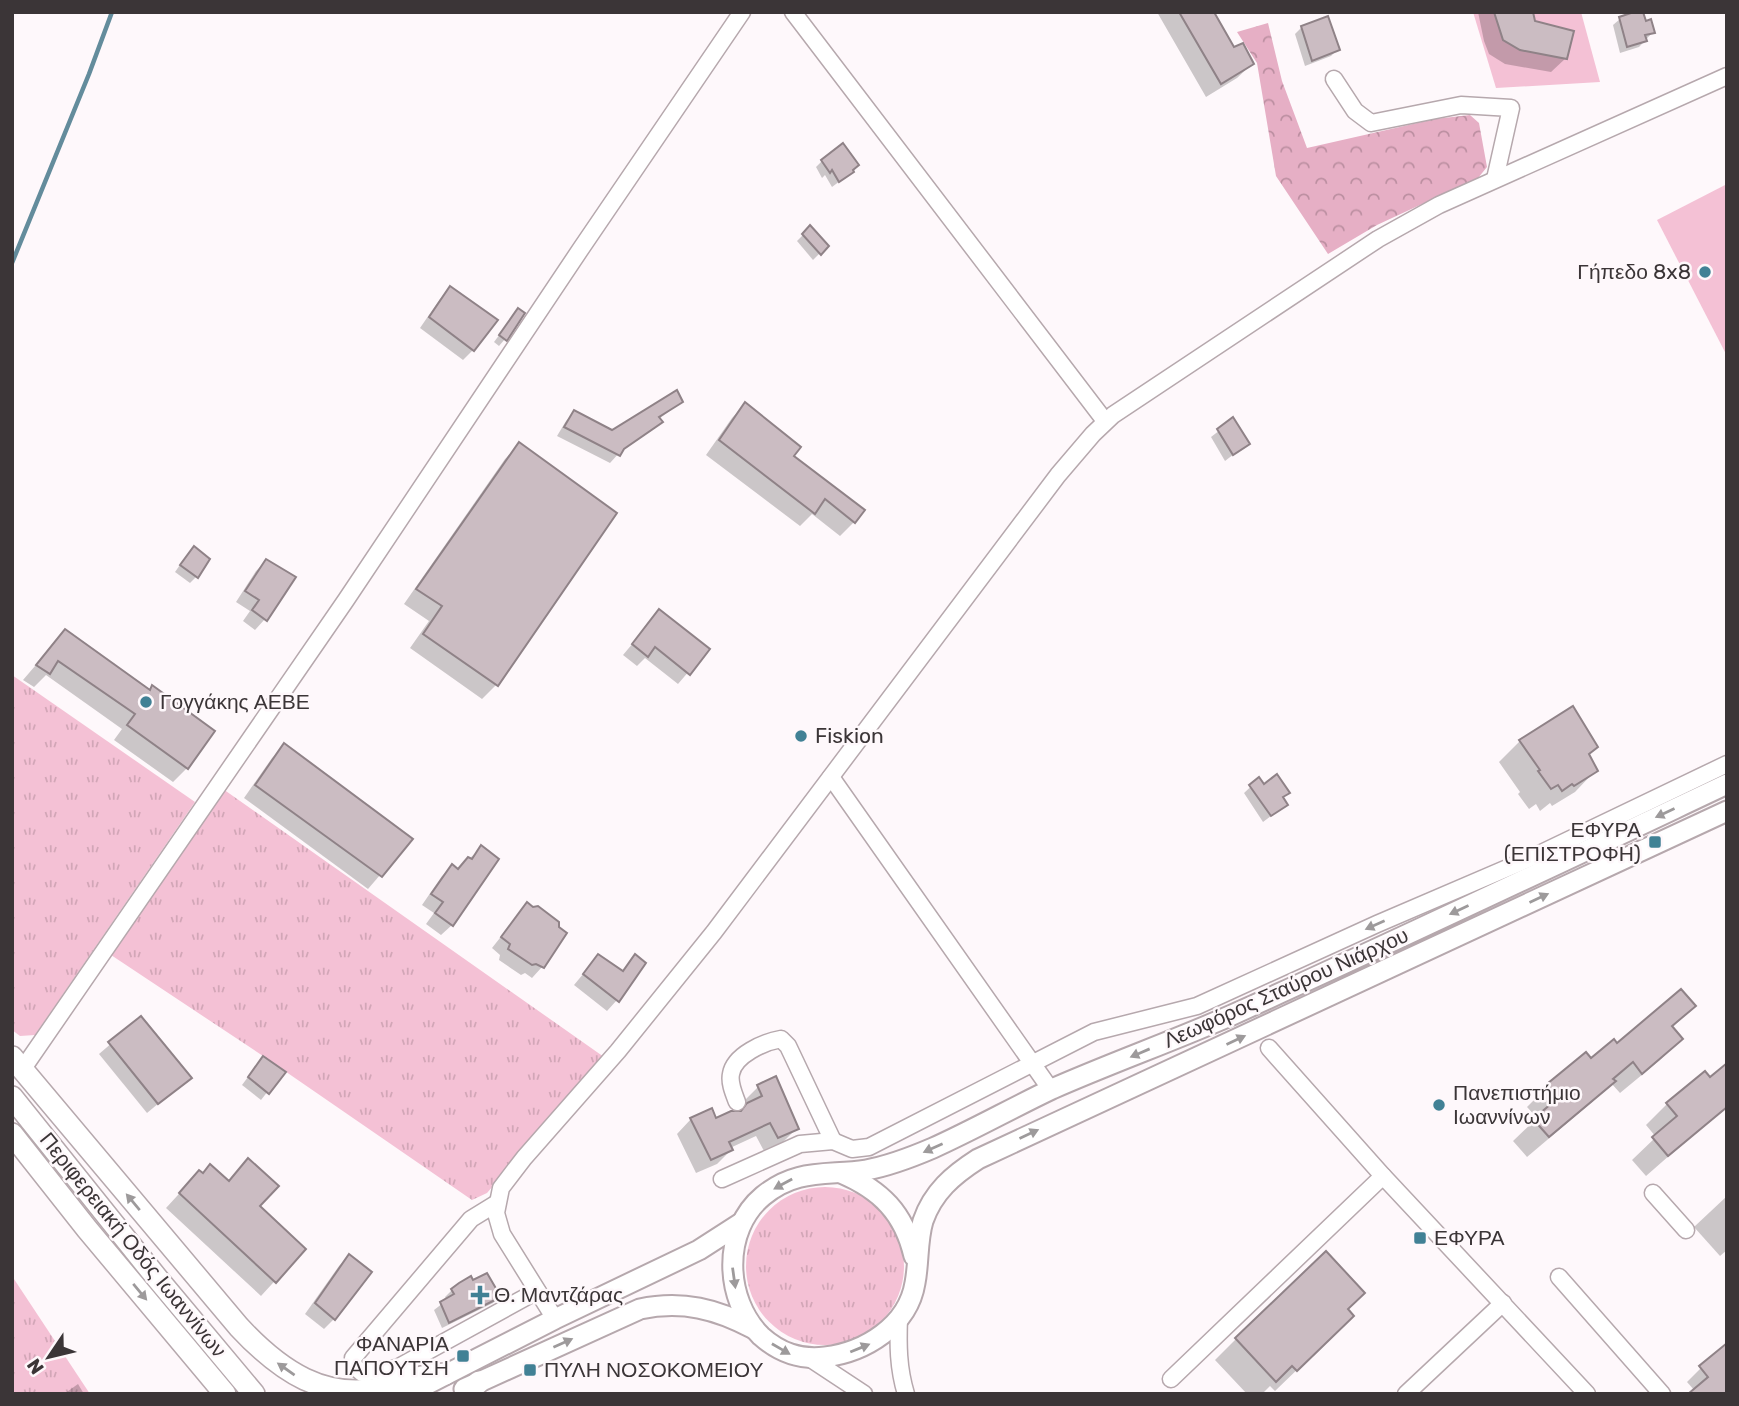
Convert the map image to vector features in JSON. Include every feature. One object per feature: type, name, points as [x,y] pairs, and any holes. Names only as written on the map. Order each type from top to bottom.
[{"type":"highway","points":[[17,1063],[230,1317],[257,1346],[283,1368],[316,1384],[347,1391],[372,1390],[422,1376],[445,1374]]},
{"type":"highway","name":"Περιφερειακή Οδός Ιωαννίνων","points":[[12,1097],[254,1394]]},
{"type":"highway","name":"Περιφερειακή Οδός Ιωαννίνων","points":[[12,1134],[225,1394]]},
{"type":"highway","points":[[12,1145],[36,1163]]},
{"type":"main road","name":"Λεωφόρος Σταύρου Νιάρχου","points":[[755,1329],[739,1299],[732,1269],[733,1247],[741,1223],[756,1203],[783,1183],[807,1174],[881,1166],[920,1153],[1051,1090],[1240,1011],[1727,784]]},
{"type":"main road","name":"Λεωφόρος Σταύρου Νιάρχου","points":[[455,1394],[640,1309],[657,1305],[679,1304],[719,1312],[755,1329],[780,1350],[811,1359],[837,1356],[870,1344],[899,1317],[914,1290],[923,1222],[935,1196],[947,1181],[978,1159],[1727,811]]},
{"type":"main road","points":[[840,1172],[861,1182],[892,1207],[904,1224],[917,1269]]},
{"type":"main road","name":"Λεωφόρος Σταύρου Νιάρχου","points":[[408,1394],[699,1250],[741,1223]]},
{"type":"street","points":[[17,1063],[353,589],[742,12]]},
{"type":"street","points":[[797,14],[1105,421]]},
{"type":"street","points":[[555,1319],[502,1234],[496,1213],[501,1188],[689,963],[1058,475],[1105,421],[1378,239],[1439,205],[1727,76]]},
{"type":"street","points":[[1334,79],[1354,111],[1371,123],[1461,105],[1511,108],[1507,134],[1494,179]]},
{"type":"street","points":[[722,1179],[800,1144],[833,1141],[852,1149],[869,1147],[1094,1032],[1198,1006],[1377,924],[1533,857],[1727,764]]},
{"type":"street","points":[[831,777],[1034,1062],[1051,1090]]},
{"type":"street","points":[[737,1102],[732,1089],[731,1073],[739,1059],[769,1041],[781,1040],[788,1046],[833,1141]]},
{"type":"street","points":[[1269,1048],[1587,1394]]},
{"type":"street","points":[[1171,1379],[1383,1175]]},
{"type":"street","points":[[1653,1193],[1686,1230]]},
{"type":"street","points":[[497,1203],[471,1219],[353,1358],[354,1366],[362,1373],[397,1368],[537,1291]]},
{"type":"street","points":[[1559,1277],[1662,1394]]},
{"type":"street","points":[[1406,1394],[1503,1303]]},
{"type":"street","points":[[899,1317],[897,1352],[906,1394]]},
{"type":"street","points":[[811,1359],[864,1394]]},
{"type":"green space","points":[[1473,12],[1581,12],[1600,82],[1496,88]]},
{"type":"green space","points":[[1268,23],[1282,81],[1307,148],[1435,119],[1470,115],[1479,123],[1487,167],[1478,178],[1377,225],[1328,254],[1276,176],[1257,63],[1237,32]]},
{"type":"green space","name":"Γήπεδο 8x8","points":[[1727,184],[1727,356],[1657,220]]},
{"type":"green space","points":[[12,675],[195,802],[35,1035],[20,1036],[12,1030]]},
{"type":"green space","points":[[223,789],[604,1057],[487,1193],[472,1200],[111,955]]},
{"type":"green space","points":[[825,1187],[841,1188],[855,1193],[881,1210],[898,1236],[903,1250],[903,1282],[898,1296],[881,1322],[855,1339],[841,1344],[825,1345],[809,1344],[795,1339],[769,1322],[752,1296],[747,1282],[746,1266],[747,1250],[752,1236],[769,1210],[795,1193],[809,1188]]},
{"type":"green space","points":[[12,1276],[90,1394],[12,1394]]},
{"type":"building","points":[[1179,12],[1214,12],[1234,47],[1243,43],[1254,64],[1221,84]]},
{"type":"building","points":[[1494,12],[1533,12],[1535,21],[1574,31],[1567,59],[1520,50],[1503,40]]},
{"type":"building","points":[[1643,12],[1646,21],[1651,19],[1655,33],[1645,35],[1647,41],[1627,47],[1619,17]]},
{"type":"building","points":[[1328,16],[1340,50],[1312,61],[1301,26]]},
{"type":"building","points":[[843,143],[859,165],[839,182],[832,170],[830,173],[821,160]]},
{"type":"building","points":[[810,225],[829,246],[821,255],[802,234]]},
{"type":"building","points":[[450,286],[498,320],[474,351],[429,317]]},
{"type":"building","points":[[518,308],[525,313],[507,341],[499,335]]},
{"type":"building","points":[[677,390],[683,402],[659,417],[663,422],[624,449],[620,456],[564,427],[574,410],[612,430]]},
{"type":"building","points":[[745,402],[801,447],[794,456],[865,510],[855,523],[825,499],[815,514],[719,440]]},
{"type":"building","points":[[1233,417],[1250,444],[1233,455],[1217,429]]},
{"type":"building","points":[[519,442],[617,513],[498,686],[423,634],[442,606],[416,589]]},
{"type":"building","points":[[194,546],[210,559],[198,578],[180,565]]},
{"type":"building","points":[[266,559],[296,577],[267,621],[252,610],[259,600],[245,591]]},
{"type":"building","points":[[659,609],[710,649],[690,675],[655,647],[648,657],[632,644]]},
{"type":"building","name":"Γογγάκης ΑΕΒΕ","points":[[65,629],[150,690],[152,685],[215,731],[188,769],[127,725],[135,714],[58,661],[50,674],[36,665]]},
{"type":"building","points":[[1573,706],[1598,747],[1589,754],[1598,771],[1562,791],[1558,785],[1551,789],[1519,740]]},
{"type":"building","points":[[284,743],[413,839],[382,877],[255,785]]},
{"type":"building","points":[[1277,774],[1290,793],[1283,797],[1288,805],[1271,816],[1249,785],[1259,777],[1264,784]]},
{"type":"building","points":[[481,845],[499,859],[453,926],[435,913],[443,902],[431,894],[452,864],[458,869],[468,857],[472,859]]},
{"type":"building","points":[[527,902],[533,907],[538,906],[559,922],[559,927],[567,933],[544,968],[532,965],[508,949],[510,944],[501,937]]},
{"type":"building","points":[[598,954],[623,971],[635,954],[646,963],[619,1002],[583,974]]},
{"type":"building","points":[[1681,989],[1696,1006],[1672,1026],[1683,1039],[1642,1074],[1633,1062],[1613,1079],[1616,1081],[1549,1137],[1533,1119],[1558,1098],[1547,1084],[1586,1052],[1591,1058],[1614,1039],[1617,1043]]},
{"type":"building","points":[[141,1016],[192,1078],[158,1104],[108,1042]]},
{"type":"building","points":[[263,1056],[286,1072],[269,1094],[248,1077]]},
{"type":"building","points":[[1727,1063],[1727,1107],[1668,1156],[1652,1137],[1677,1116],[1666,1103],[1705,1071],[1710,1077]]},
{"type":"building","points":[[776,1076],[799,1129],[778,1138],[770,1123],[729,1142],[733,1150],[711,1160],[690,1118],[712,1108],[716,1118],[731,1111],[741,1111],[747,1103],[762,1096],[757,1085]]},
{"type":"building","points":[[248,1158],[279,1186],[260,1206],[306,1249],[276,1283],[179,1193],[199,1170],[203,1173],[210,1164],[229,1181]]},
{"type":"building","points":[[1326,1251],[1365,1293],[1348,1309],[1354,1316],[1297,1371],[1292,1366],[1276,1382],[1235,1338]]},
{"type":"building","points":[[349,1254],[372,1272],[335,1320],[315,1303]]},
{"type":"building","points":[[487,1273],[501,1297],[449,1323],[440,1302],[454,1294],[451,1289],[459,1283],[471,1276],[473,1280]]},
{"type":"building","points":[[1727,1343],[1727,1394],[1688,1394],[1708,1377],[1699,1366]]},
{"type":"waterway","points":[[12,263],[112,12]]},
{"type":"place","name":"Γήπεδο 8x8","points":[[1705,272]]},
{"type":"place","name":"Γογγάκης ΑΕΒΕ","points":[[146,702]]},
{"type":"place","name":"Fiskion","points":[[801,736]]},
{"type":"place","name":"ΕΦΥΡΑ (ΕΠΙΣΤΡΟΦΗ)","points":[[1655,842]]},
{"type":"place","name":"Πανεπιστήμιο Ιωαννίνων","points":[[1439,1105]]},
{"type":"place","name":"ΕΦΥΡΑ","points":[[1420,1238]]},
{"type":"place","name":"Θ. Μαντζάρας","points":[[480,1295]]},
{"type":"place","name":"ΦΑΝΑΡΙΑ ΠΑΠΟΥΤΣΗ","points":[[463,1356]]},
{"type":"place","name":"ΠΥΛΗ ΝΟΣΟΚΟΜΕΙΟΥ","points":[[530,1370]]}]
